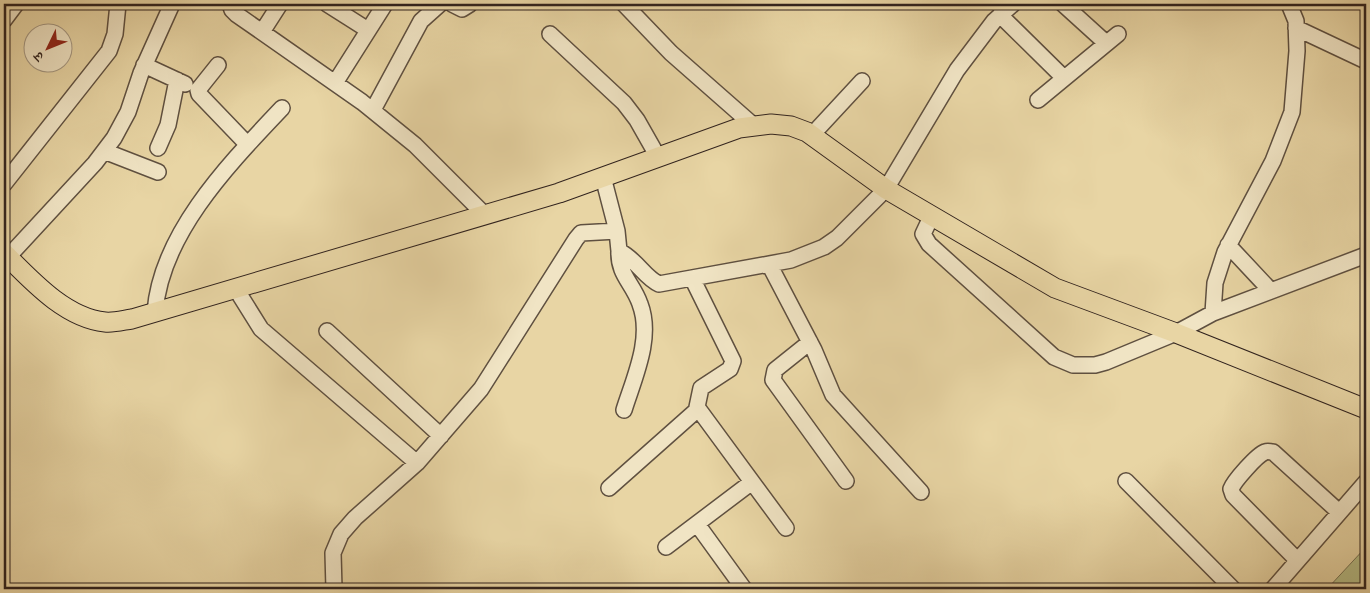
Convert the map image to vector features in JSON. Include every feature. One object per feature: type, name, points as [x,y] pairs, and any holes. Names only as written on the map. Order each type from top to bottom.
[{"type":"main road","points":[[6,255],[30,279],[75,314],[106,322],[132,319],[559,193],[739,128],[771,124],[791,126],[811,136],[886,189],[931,217],[1055,288],[1176,333],[1366,409]]},
{"type":"street","points":[[4,20],[16,4]]},
{"type":"street","points":[[4,184],[109,51],[115,34],[118,4]]},
{"type":"street","points":[[6,255],[104,151],[128,112],[144,65],[172,4]]},
{"type":"street","points":[[230,4],[232,10],[373,110],[415,145],[485,215]]},
{"type":"street","points":[[262,32],[280,4]]},
{"type":"street","points":[[327,4],[368,30]]},
{"type":"street","points":[[335,83],[385,4]]},
{"type":"street","points":[[373,110],[418,26],[440,4]]},
{"type":"street","points":[[452,4],[462,9],[470,4]]},
{"type":"street","points":[[624,4],[671,53],[754,126]]},
{"type":"street","points":[[619,251],[634,260],[657,284],[791,260],[824,247],[836,238],[886,189],[957,70],[1000,15],[1013,4]]},
{"type":"street","points":[[1063,4],[1106,43]]},
{"type":"street","points":[[1213,314],[1215,283],[1228,245],[1273,161],[1288,127],[1295,98],[1296,28],[1290,4]]},
{"type":"street","points":[[1000,15],[1063,77]]},
{"type":"street","points":[[1296,28],[1366,60]]},
{"type":"street","points":[[550,34],[624,103],[637,120],[658,157]]},
{"type":"street","points":[[1038,100],[1063,77],[1118,34]]},
{"type":"street","points":[[144,65],[198,90],[202,99],[247,144]]},
{"type":"street","points":[[198,90],[218,65]]},
{"type":"street","points":[[158,148],[168,125],[177,80]]},
{"type":"street","points":[[811,136],[862,81]]},
{"type":"street","points":[[155,312],[157,292],[162,273],[188,219],[247,144],[282,108]]},
{"type":"street","points":[[104,151],[158,172]]},
{"type":"street","points":[[603,177],[617,231],[622,272],[633,287],[641,305],[644,325],[643,345],[624,410]]},
{"type":"street","points":[[931,217],[924,228],[924,240],[1047,351],[1073,365],[1096,365],[1176,333],[1213,314],[1366,255]]},
{"type":"street","points":[[334,589],[333,553],[341,534],[355,518],[417,463],[481,389],[581,233],[617,231]]},
{"type":"street","points":[[1228,245],[1271,291]]},
{"type":"street","points":[[769,264],[810,342],[833,396],[921,492]]},
{"type":"street","points":[[692,278],[733,361],[730,369],[701,388],[698,410],[786,528]]},
{"type":"street","points":[[236,289],[261,329],[417,463]]},
{"type":"street","points":[[327,331],[441,436]]},
{"type":"street","points":[[810,342],[775,370],[774,380],[846,481]]},
{"type":"street","points":[[609,488],[698,410]]},
{"type":"street","points":[[1297,560],[1233,495],[1231,489],[1236,481],[1261,455],[1268,451],[1273,452],[1339,512]]},
{"type":"street","points":[[1126,481],[1233,589]]},
{"type":"street","points":[[666,547],[752,482]]},
{"type":"street","points":[[1272,589],[1366,482]]},
{"type":"street","points":[[697,524],[744,589]]},
{"type":"green space","points":[[1366,547],[1366,584],[1361,589],[1327,589]]}]
